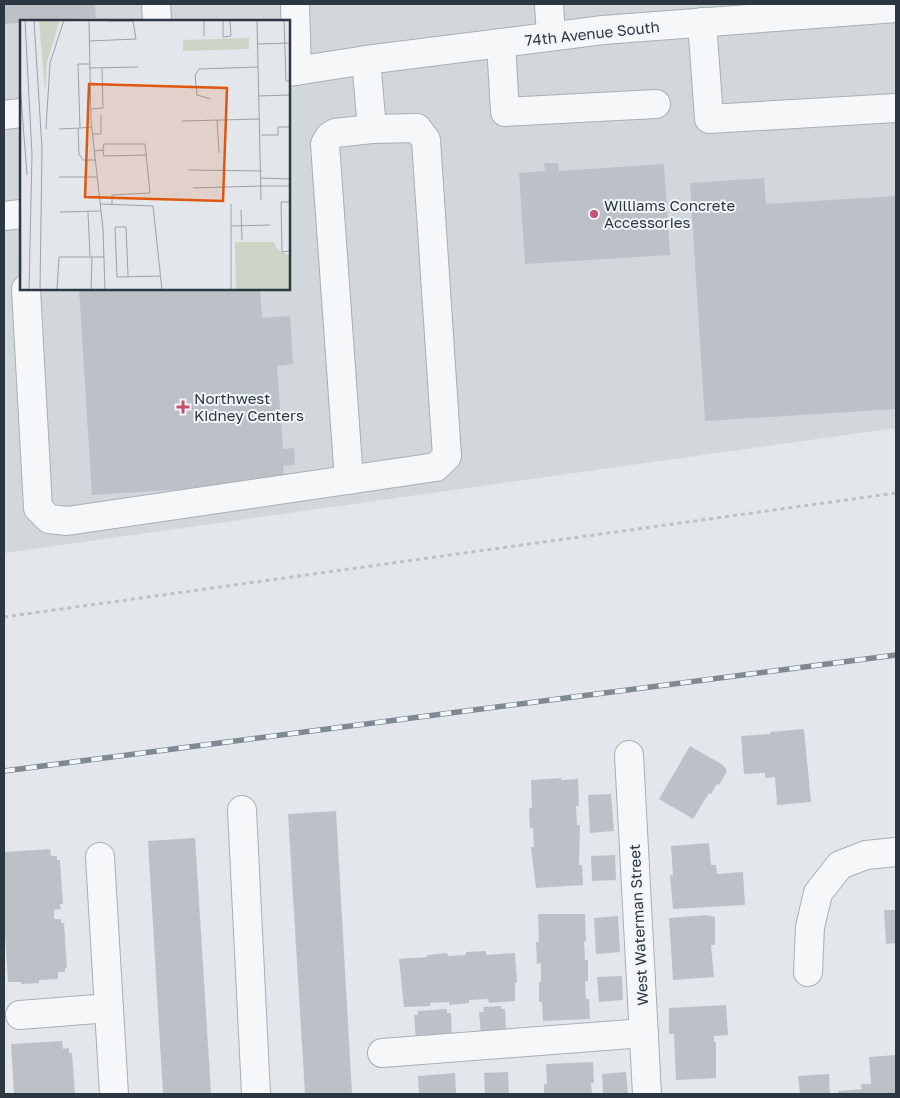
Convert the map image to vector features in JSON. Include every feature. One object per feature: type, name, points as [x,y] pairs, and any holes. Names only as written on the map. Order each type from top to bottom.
[{"type":"street","points":[[156,4],[157,20]]},
{"type":"street","points":[[293,71],[295,4]]},
{"type":"street","points":[[549,4],[551,36]]},
{"type":"street","name":"74th Avenue South","points":[[293,71],[603,30],[702,22],[811,9],[896,8]]},
{"type":"street","points":[[702,22],[709,119],[896,108]]},
{"type":"street","points":[[501,43],[505,112],[656,104]]},
{"type":"street","points":[[366,60],[372,129]]},
{"type":"street","points":[[4,115],[20,113]]},
{"type":"street","points":[[26,290],[38,508],[49,518],[67,521],[349,480],[436,467],[446,456],[426,140],[417,128],[372,129],[335,133],[330,136],[325,144],[349,480]]},
{"type":"street","points":[[4,216],[20,214]]},
{"type":"street","name":"West Waterman Street","points":[[629,755],[647,1094]]},
{"type":"street","points":[[242,810],[256,1094]]},
{"type":"street","points":[[808,972],[810,927],[818,893],[840,865],[866,855],[896,852]]},
{"type":"street","points":[[100,857],[114,1094]]},
{"type":"street","points":[[20,1015],[109,1008]]},
{"type":"street","points":[[382,1053],[644,1033]]},
{"type":"path","points":[[4,617],[896,493]]},
{"type":"shaded area","points":[[4,4],[896,4],[896,428],[4,553]]},
{"type":"building","points":[[4,4],[95,4],[96,18],[20,20],[20,23],[4,24]]},
{"type":"building","name":"Williams Concrete Accessories","points":[[544,163],[558,163],[559,171],[664,164],[670,255],[525,264],[519,173],[545,171]]},
{"type":"building","points":[[764,178],[766,204],[896,196],[896,409],[705,421],[690,183]]},
{"type":"building","name":"Northwest Kidney Centers","points":[[79,290],[260,290],[262,318],[290,316],[293,364],[277,366],[283,449],[294,448],[295,465],[283,466],[284,483],[92,495]]},
{"type":"building","points":[[804,729],[811,802],[777,805],[775,777],[765,778],[765,773],[744,774],[741,736]]},
{"type":"building","points":[[690,746],[723,765],[727,771],[719,785],[717,784],[711,794],[709,793],[693,819],[659,799]]},
{"type":"building","points":[[561,778],[561,780],[578,779],[579,806],[576,806],[577,825],[580,825],[579,865],[582,865],[583,885],[536,888],[531,847],[534,847],[533,828],[530,828],[529,808],[532,808],[531,780]]},
{"type":"building","points":[[611,794],[614,831],[590,833],[588,795]]},
{"type":"building","points":[[336,811],[352,1094],[305,1094],[288,814]]},
{"type":"building","points":[[195,838],[211,1094],[163,1094],[148,841]]},
{"type":"building","points":[[709,843],[711,865],[716,865],[717,874],[743,872],[745,905],[673,909],[670,875],[673,875],[671,846]]},
{"type":"building","points":[[50,849],[51,856],[57,856],[57,860],[60,860],[63,904],[60,904],[61,909],[54,910],[54,919],[61,919],[61,923],[64,923],[67,968],[65,968],[65,972],[58,972],[58,979],[39,980],[39,983],[21,984],[21,982],[8,982],[4,918],[4,852]]},
{"type":"building","points":[[615,855],[616,880],[592,881],[591,856]]},
{"type":"building","points":[[884,910],[896,910],[896,943],[886,944]]},
{"type":"building","points":[[538,914],[585,914],[586,941],[584,941],[585,960],[588,960],[588,981],[585,981],[586,999],[589,999],[590,1019],[543,1021],[542,1002],[539,1002],[541,963],[537,964],[536,942],[539,942]]},
{"type":"building","points":[[707,915],[715,917],[715,945],[711,945],[714,977],[673,980],[669,918]]},
{"type":"building","points":[[618,916],[620,952],[596,954],[594,918]]},
{"type":"building","points":[[486,951],[486,955],[515,953],[517,983],[515,983],[515,1001],[489,1003],[488,999],[469,1000],[469,1003],[449,1005],[449,1002],[430,1003],[430,1006],[404,1007],[399,959],[447,953],[448,956],[466,955],[466,952]]},
{"type":"building","points":[[622,976],[623,1000],[599,1002],[597,977]]},
{"type":"building","points":[[726,1005],[728,1035],[714,1036],[714,1042],[716,1042],[716,1078],[676,1080],[674,1034],[669,1034],[669,1008]]},
{"type":"building","points":[[501,1006],[501,1009],[505,1009],[506,1034],[481,1035],[479,1012],[484,1012],[483,1007]]},
{"type":"building","points":[[447,1009],[447,1013],[451,1013],[452,1037],[416,1039],[414,1015],[418,1015],[418,1011]]},
{"type":"building","points":[[62,1041],[63,1049],[69,1048],[69,1053],[72,1053],[75,1094],[14,1094],[11,1044]]},
{"type":"building","points":[[896,1055],[896,1094],[839,1094],[838,1091],[862,1089],[861,1084],[871,1084],[869,1057]]},
{"type":"building","points":[[593,1062],[594,1083],[591,1083],[592,1094],[544,1094],[544,1084],[547,1084],[546,1064]]},
{"type":"building","points":[[508,1072],[509,1094],[485,1094],[484,1073]]},
{"type":"building","points":[[626,1072],[628,1094],[603,1094],[602,1074]]},
{"type":"building","points":[[455,1073],[456,1094],[419,1094],[418,1076]]},
{"type":"building","points":[[829,1074],[830,1094],[800,1094],[798,1076]]},
{"type":"railway","points":[[4,771],[896,655]]},
{"type":"place","name":"Williams Concrete Accessories","points":[[594,214]]},
{"type":"place","name":"Northwest Kidney Centers","points":[[183,407]]}]
